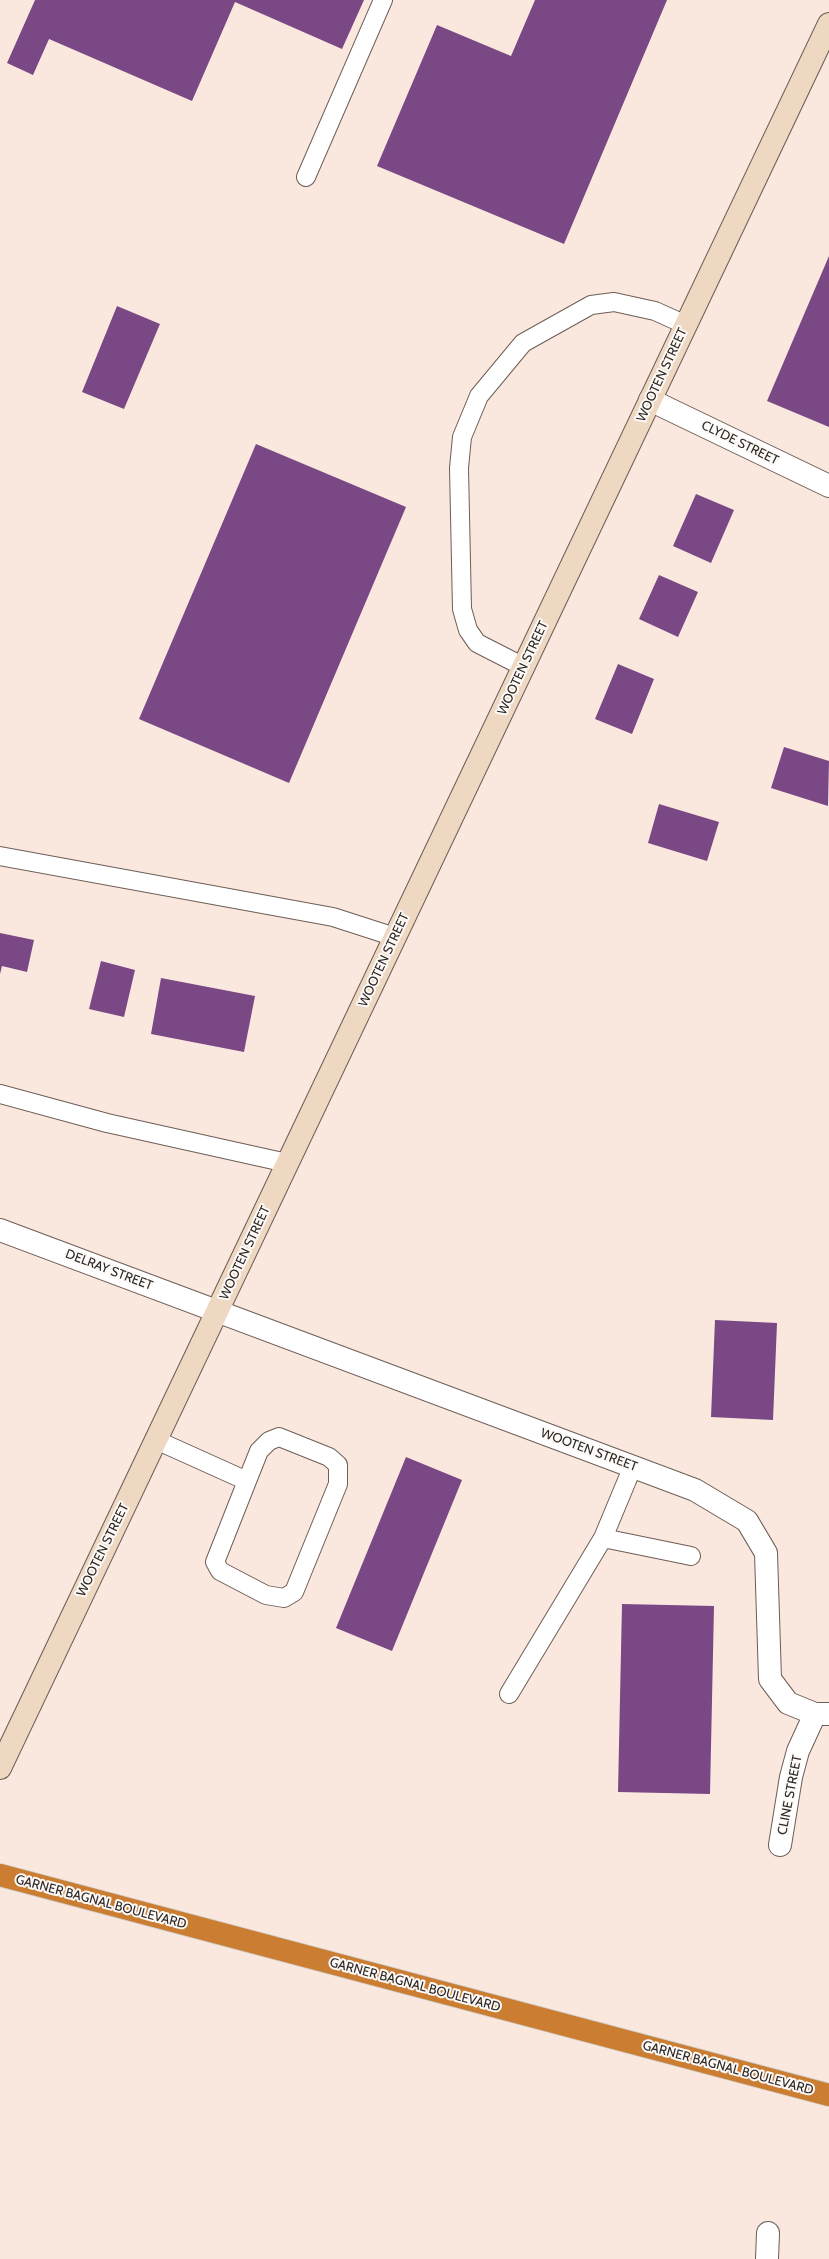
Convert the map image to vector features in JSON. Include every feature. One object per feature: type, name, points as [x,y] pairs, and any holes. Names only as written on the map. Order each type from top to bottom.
[{"type":"highway","name":"GARNER BAGNAL BOULEVARD","points":[[0,1875],[829,2095]]},
{"type":"street","name":"WOOTEN STREET","points":[[0,1768],[829,24]]},
{"type":"street","name":"CLYDE STREET","points":[[650,400],[829,486]]},
{"type":"street","name":"DELRAY STREET","points":[[0,1230],[217,1311]]},
{"type":"street","name":"WOOTEN STREET","points":[[217,1311],[695,1490],[747,1521],[766,1553],[770,1679],[788,1703],[822,1714]]},
{"type":"street","name":"CLINE STREET","points":[[780,1845],[791,1777],[798,1751],[822,1714]]},
{"type":"street","points":[[767,2259],[768,2233]]},
{"type":"lane","points":[[306,177],[383,0]]},
{"type":"lane","points":[[524,667],[477,643],[468,630],[462,609],[459,468],[462,437],[479,396],[523,344],[591,305],[614,302],[655,311],[686,326]]},
{"type":"lane","points":[[0,856],[333,917],[395,937]]},
{"type":"lane","points":[[0,1094],[107,1123],[287,1163]]},
{"type":"lane","points":[[279,1437],[329,1457],[338,1465],[338,1484],[303,1571],[294,1592],[284,1598],[266,1594],[220,1570],[215,1562],[247,1481],[259,1451],[269,1441],[279,1437]]},
{"type":"lane","points":[[156,1440],[247,1481]]},
{"type":"lane","points":[[509,1694],[603,1538],[633,1466]]},
{"type":"lane","points":[[603,1538],[691,1556]]},
{"type":"building","points":[[35,0],[364,0],[342,49],[235,2],[192,101],[49,39],[33,75],[7,63]]},
{"type":"building","points":[[535,0],[667,0],[564,244],[377,166],[437,25],[511,56]]},
{"type":"building","points":[[829,256],[829,427],[767,401]]},
{"type":"building","points":[[117,306],[160,324],[124,409],[82,392]]},
{"type":"building","points":[[256,444],[406,507],[289,783],[139,719]]},
{"type":"building","points":[[696,494],[734,510],[711,563],[673,546]]},
{"type":"building","points":[[659,575],[698,592],[678,637],[639,619]]},
{"type":"building","points":[[618,664],[654,679],[632,734],[595,719]]},
{"type":"building","points":[[784,747],[829,761],[828,806],[771,788]]},
{"type":"building","points":[[659,804],[719,822],[707,861],[648,843]]},
{"type":"building","points":[[0,933],[34,940],[27,972],[2,966],[0,974]]},
{"type":"building","points":[[101,961],[135,970],[124,1017],[89,1009]]},
{"type":"building","points":[[161,978],[255,996],[244,1052],[151,1034]]},
{"type":"building","points":[[715,1320],[777,1323],[773,1420],[711,1417]]},
{"type":"building","points":[[406,1457],[462,1480],[392,1651],[336,1628]]},
{"type":"building","points":[[622,1604],[714,1606],[710,1794],[618,1792]]}]
